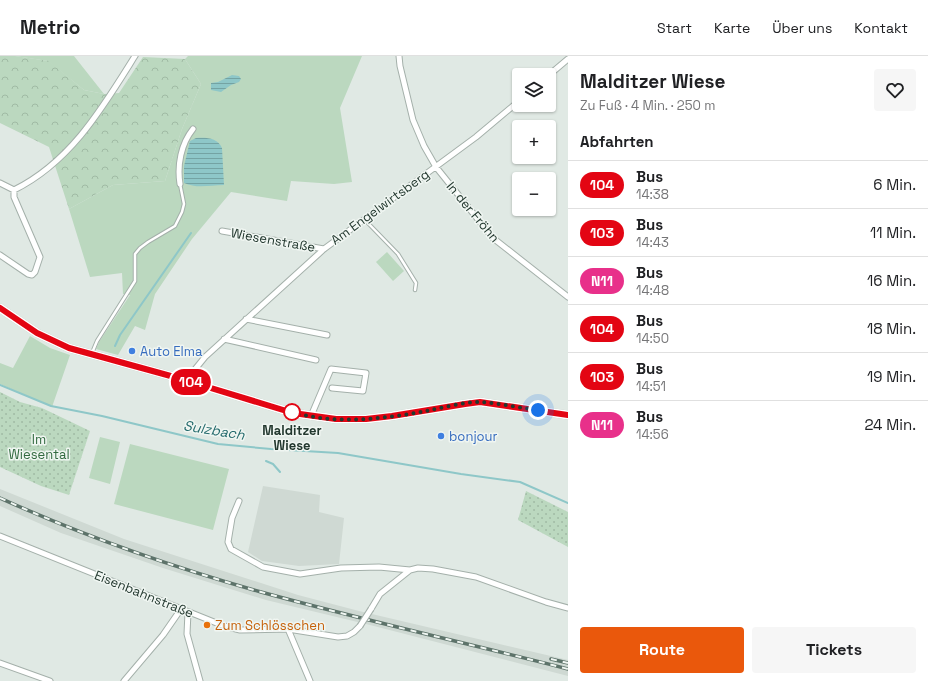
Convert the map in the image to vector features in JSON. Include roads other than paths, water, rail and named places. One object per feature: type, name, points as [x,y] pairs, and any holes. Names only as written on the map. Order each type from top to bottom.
[{"type":"main road","points":[[0,308],[37,333],[53,342],[69,348],[293,413],[336,419],[380,418],[480,402],[568,415]]},
{"type":"street","points":[[14,190],[61,158],[71,147],[86,130],[135,56]]},
{"type":"street","name":"In der Fröhn","points":[[399,56],[413,120],[424,146],[436,167],[493,238],[568,297]]},
{"type":"street","points":[[556,69],[568,59]]},
{"type":"street","name":"Am Engelwirtsberg","points":[[189,382],[192,373],[198,364],[324,249],[476,137],[512,107]]},
{"type":"street","points":[[180,184],[179,174],[182,153],[187,136],[193,129]]},
{"type":"street","points":[[0,183],[14,190]]},
{"type":"street","points":[[0,254],[28,274],[32,275],[35,272],[40,257],[14,197],[14,190]]},
{"type":"street","name":"Wiesenstraße","points":[[222,231],[324,249]]},
{"type":"street","points":[[246,319],[327,335]]},
{"type":"street","points":[[224,339],[316,360]]},
{"type":"street","points":[[311,416],[331,368],[366,373],[364,391],[332,388]]},
{"type":"street","points":[[239,501],[232,518],[228,542],[231,549],[262,567],[300,574],[341,568],[379,567],[410,570],[418,568],[433,569],[465,574],[568,608]]},
{"type":"street","name":"Eisenbahnstraße","points":[[0,536],[188,612],[224,626],[240,630],[288,629],[338,637],[347,636],[360,626],[380,594],[410,570]]},
{"type":"street","points":[[124,681],[163,635],[181,609]]},
{"type":"street","points":[[188,612],[187,634],[200,681]]},
{"type":"street","points":[[288,629],[310,681]]},
{"type":"street","points":[[0,663],[35,678],[50,681]]},
{"type":"lane","points":[[91,355],[97,341],[135,281],[136,254],[140,248],[175,226],[184,204],[180,184]]},
{"type":"lane","points":[[364,220],[398,254],[416,283],[415,290]]},
{"type":"water","points":[[232,75],[239,76],[241,79],[239,82],[231,85],[221,92],[211,90],[211,83],[218,82]]},
{"type":"water","points":[[196,138],[215,140],[222,148],[224,185],[194,186],[184,183],[184,166],[190,141]]},
{"type":"waterway","points":[[115,346],[120,335],[191,233]]},
{"type":"waterway","name":"Sulzbach","points":[[0,385],[51,406],[102,416],[218,444],[338,453],[461,474],[520,482],[568,503]]},
{"type":"waterway","points":[[266,461],[273,464],[280,472]]},
{"type":"railway","points":[[0,498],[96,538],[194,572],[261,592],[338,612],[568,669]]},
{"type":"railway","points":[[551,659],[568,663]]},
{"type":"place","name":"Auto Elma","points":[[132,351]]},
{"type":"place","name":"Malditzer Wiese","points":[[292,412]]},
{"type":"place","name":"bonjour","points":[[441,436]]},
{"type":"place","name":"Zum Schlösschen","points":[[207,625]]},
{"type":"park label","name":"Im Wiesental","points":[[39,446]]}]
